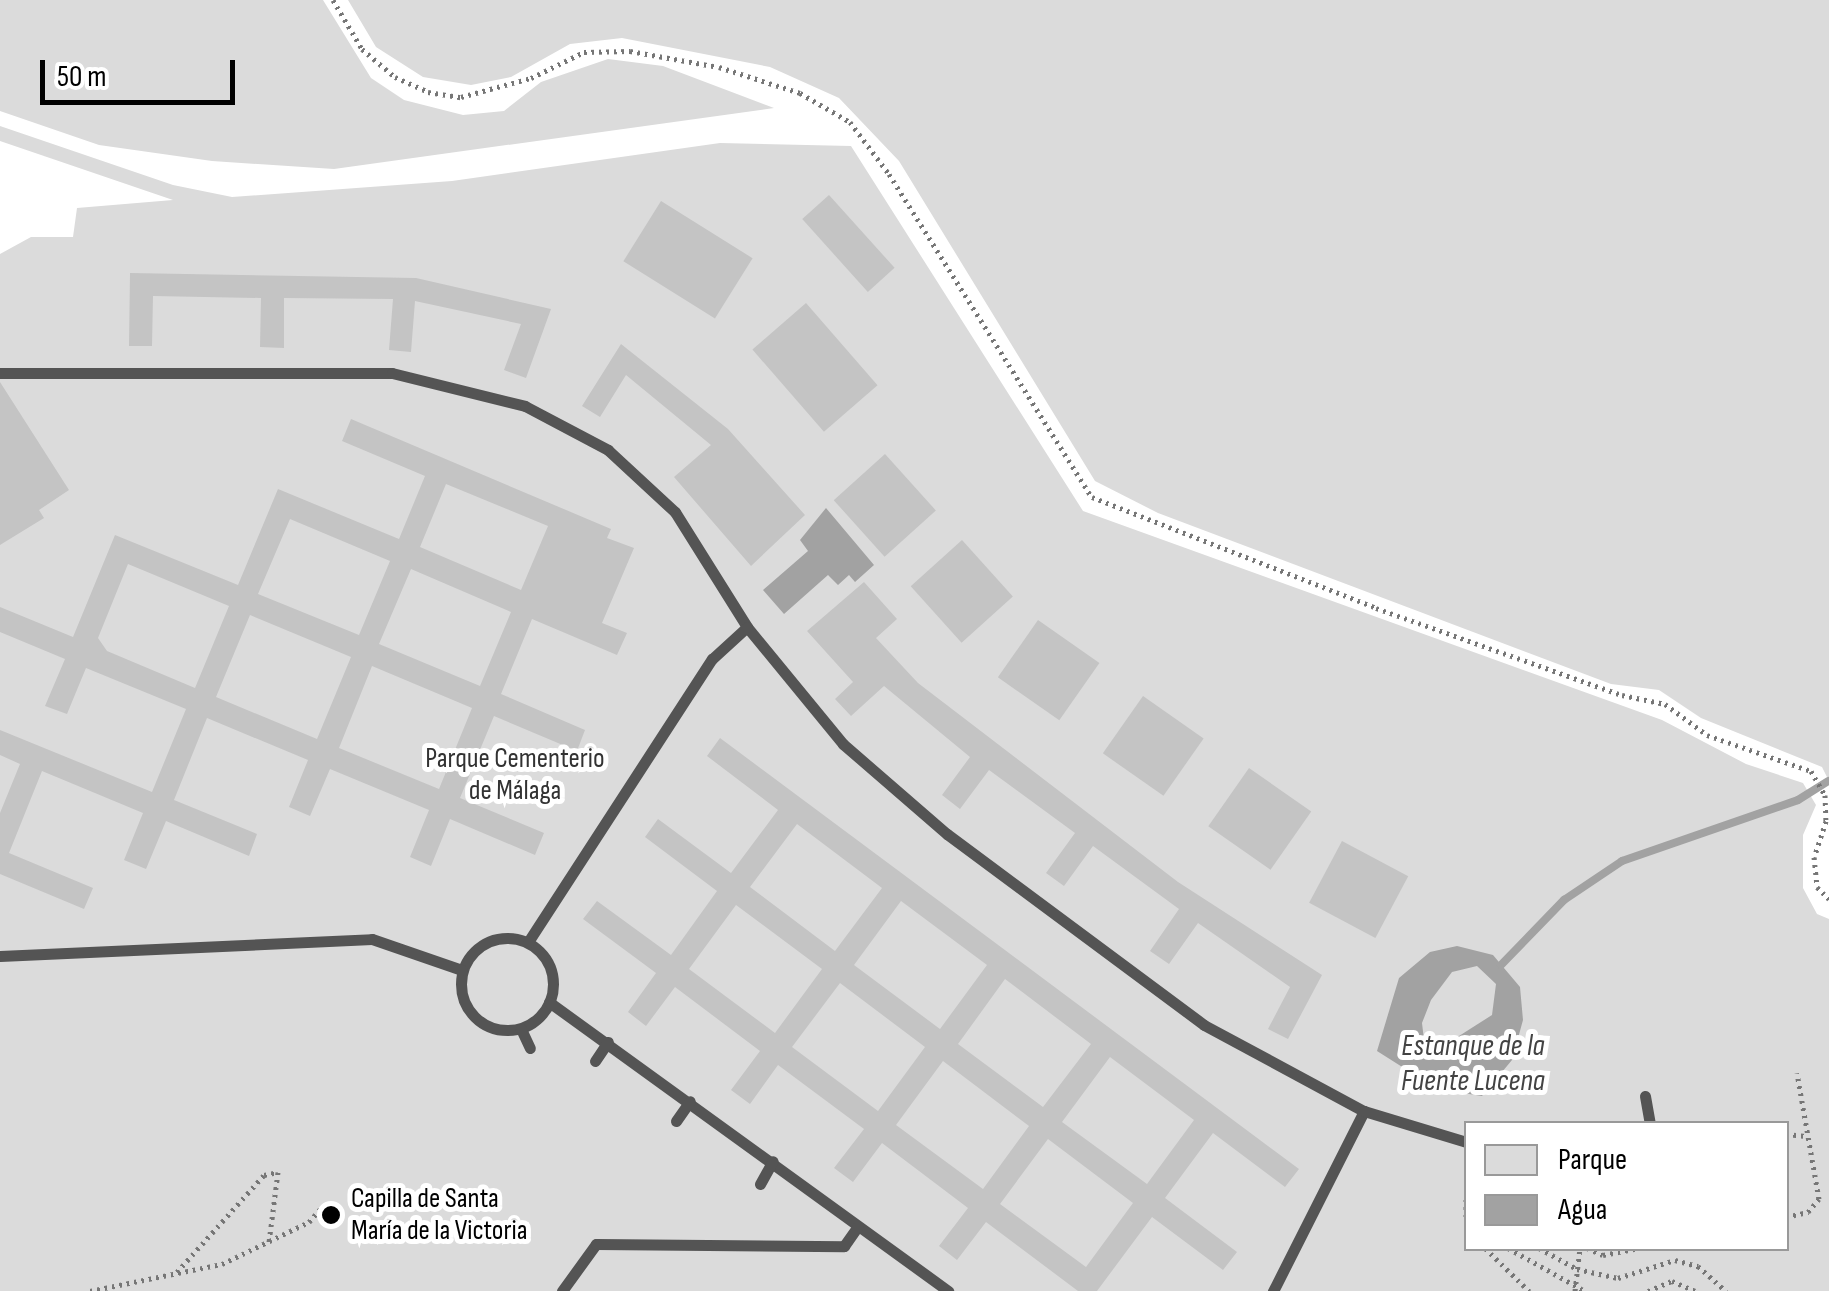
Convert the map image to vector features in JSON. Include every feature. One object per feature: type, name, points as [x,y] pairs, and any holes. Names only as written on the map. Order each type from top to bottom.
[{"type":"lane","points":[[0,372],[392,373],[525,406],[608,450],[675,512],[747,628],[843,744],[947,834],[1204,1025],[1364,1110],[1464,1141]]},
{"type":"lane","points":[[528,942],[712,659],[747,628]]},
{"type":"lane","points":[[0,956],[372,940],[462,970]]},
{"type":"lane","points":[[489,940],[528,942],[551,968],[549,1002],[520,1028],[481,1023],[460,990],[462,970],[489,940]]},
{"type":"lane","points":[[549,1002],[948,1291]]},
{"type":"lane","points":[[520,1028],[530,1048]]},
{"type":"lane","points":[[595,1061],[608,1042]]},
{"type":"lane","points":[[1645,1096],[1649,1121]]},
{"type":"lane","points":[[676,1120],[690,1101]]},
{"type":"lane","points":[[1273,1291],[1364,1110]]},
{"type":"lane","points":[[760,1184],[772,1161]]},
{"type":"lane","points":[[562,1291],[596,1244],[844,1246],[858,1226]]},
{"type":"path","points":[[333,0],[362,48],[394,78],[428,92],[460,97],[531,78],[584,52],[630,51],[719,66],[800,93],[850,122],[889,174],[1092,497],[1376,608],[1622,696],[1665,704],[1708,735],[1812,771],[1825,796],[1826,821],[1814,857],[1817,887],[1829,899]]},
{"type":"path","points":[[1789,1215],[1808,1212],[1819,1199],[1796,1073]]},
{"type":"path","points":[[1789,1134],[1808,1136]]},
{"type":"path","points":[[174,1275],[264,1175],[278,1172],[270,1242]]},
{"type":"path","points":[[90,1291],[222,1264],[309,1222],[323,1206]]},
{"type":"path","points":[[1488,1251],[1529,1291]]},
{"type":"path","points":[[1513,1251],[1575,1289],[1585,1291]]},
{"type":"path","points":[[1545,1251],[1578,1269],[1618,1278],[1675,1260],[1698,1266],[1726,1291]]},
{"type":"path","points":[[1575,1289],[1583,1251]]},
{"type":"path","points":[[1603,1252],[1622,1251]]},
{"type":"path","points":[[1648,1291],[1672,1281],[1695,1291]]},
{"type":"green space","points":[[0,0],[323,0],[371,78],[404,100],[463,115],[504,111],[541,82],[608,59],[663,66],[774,108],[334,169],[212,161],[99,145],[0,111]]},
{"type":"green space","points":[[348,0],[1829,0],[1829,781],[1822,767],[1701,718],[1659,690],[1611,684],[1158,513],[1095,481],[899,161],[839,98],[770,67],[622,38],[570,44],[511,77],[471,85],[423,77],[376,47]]},
{"type":"green space","name":"Parque Cementerio de Málaga","points":[[0,126],[173,185],[232,197],[452,181],[720,143],[851,146],[1083,511],[1662,720],[1746,764],[1803,783],[1816,805],[1803,835],[1803,888],[1817,914],[1829,919],[1829,1291],[0,1291],[0,254],[31,237],[73,237],[77,208],[173,200],[0,141]]},
{"type":"water","points":[[826,508],[874,565],[855,582],[849,575],[838,585],[828,575],[784,614],[763,590],[808,551],[800,540]]},
{"type":"water","name":"Estanque de la Fuente Lucena","points":[[1457,946],[1493,955],[1520,987],[1523,1020],[1512,1060],[1482,1096],[1437,1089],[1377,1051],[1399,978],[1430,952]],"holes":[[[1477,966],[1496,984],[1492,1015],[1448,1043],[1425,1048],[1422,1023],[1431,1000],[1452,972]]]},
{"type":"building","points":[[829,195],[895,268],[868,292],[802,219]]},
{"type":"building","points":[[661,201],[753,258],[715,318],[623,261]]},
{"type":"building","points":[[130,273],[416,278],[551,309],[526,378],[504,370],[521,324],[415,301],[411,352],[389,350],[393,299],[284,298],[284,348],[260,347],[261,298],[153,296],[152,346],[129,346]]},
{"type":"building","points":[[806,303],[878,385],[824,432],[752,350]]},
{"type":"building","points":[[621,344],[728,429],[805,515],[751,566],[674,477],[711,445],[626,375],[600,417],[582,406]]},
{"type":"building","points":[[0,382],[69,490],[39,510],[44,518],[0,545]]},
{"type":"building","points":[[351,419],[611,529],[607,538],[634,548],[602,623],[627,633],[617,655],[532,619],[501,694],[585,730],[577,751],[494,716],[460,798],[544,833],[535,855],[450,819],[431,866],[410,857],[429,810],[330,769],[310,816],[289,807],[308,760],[207,718],[174,800],[257,834],[249,856],[166,821],[146,869],[124,860],[143,813],[42,771],[9,853],[93,888],[84,909],[0,874],[0,813],[20,764],[0,755],[0,730],[152,792],[186,709],[86,668],[67,714],[45,706],[65,659],[0,632],[0,607],[73,637],[115,535],[238,585],[278,489],[399,539],[425,476],[342,441]],"holes":[[[446,484],[548,526],[521,590],[420,547]],[[290,519],[390,561],[359,635],[258,594]],[[128,564],[229,606],[195,688],[107,651],[98,638]],[[411,569],[511,612],[480,686],[379,644]],[[250,615],[351,657],[317,739],[216,697]],[[372,666],[472,708],[439,789],[339,748]]]},
{"type":"building","points":[[885,454],[936,510],[885,557],[834,500]]},
{"type":"building","points":[[962,540],[1013,596],[962,643],[911,586]]},
{"type":"building","points":[[864,582],[897,619],[876,638],[918,683],[1178,882],[1322,975],[1288,1039],[1268,1029],[1290,987],[1198,923],[1169,964],[1150,951],[1179,909],[1093,846],[1064,886],[1046,873],[1075,833],[989,770],[960,809],[942,795],[970,757],[884,686],[851,716],[835,699],[853,682],[807,631]]},
{"type":"building","points":[[1038,620],[1099,663],[1059,720],[998,677]]},
{"type":"building","points":[[1143,696],[1204,738],[1163,796],[1103,753]]},
{"type":"building","points":[[720,738],[1299,1169],[1285,1187],[1213,1133],[1165,1198],[1237,1252],[1223,1270],[1152,1217],[1097,1291],[1078,1291],[986,1222],[957,1260],[939,1246],[968,1208],[882,1143],[853,1182],[834,1168],[864,1129],[778,1065],[750,1104],[731,1090],[760,1051],[675,987],[646,1026],[628,1012],[656,973],[583,919],[597,901],[671,955],[717,891],[645,837],[658,819],[731,873],[778,810],[707,756]],"holes":[[[797,824],[882,888],[835,951],[750,887]],[[901,901],[987,965],[940,1029],[854,965]],[[736,905],[822,969],[775,1033],[689,969]],[[1005,979],[1091,1044],[1043,1107],[958,1044]],[[840,983],[925,1047],[878,1111],[792,1047]],[[1110,1057],[1194,1120],[1147,1184],[1062,1122]],[[943,1061],[1029,1126],[983,1189],[896,1125]],[[1048,1139],[1133,1203],[1086,1267],[1000,1204]]]},
{"type":"building","points":[[1249,768],[1311,812],[1271,870],[1208,826]]},
{"type":"building","points":[[1342,841],[1408,876],[1375,938],[1309,903]]},
{"type":"waterway","points":[[1501,965],[1564,900],[1622,861],[1798,800],[1829,781]]},
{"type":"place","name":"Capilla de Santa María de la Victoria","points":[[331,1215]]}]
